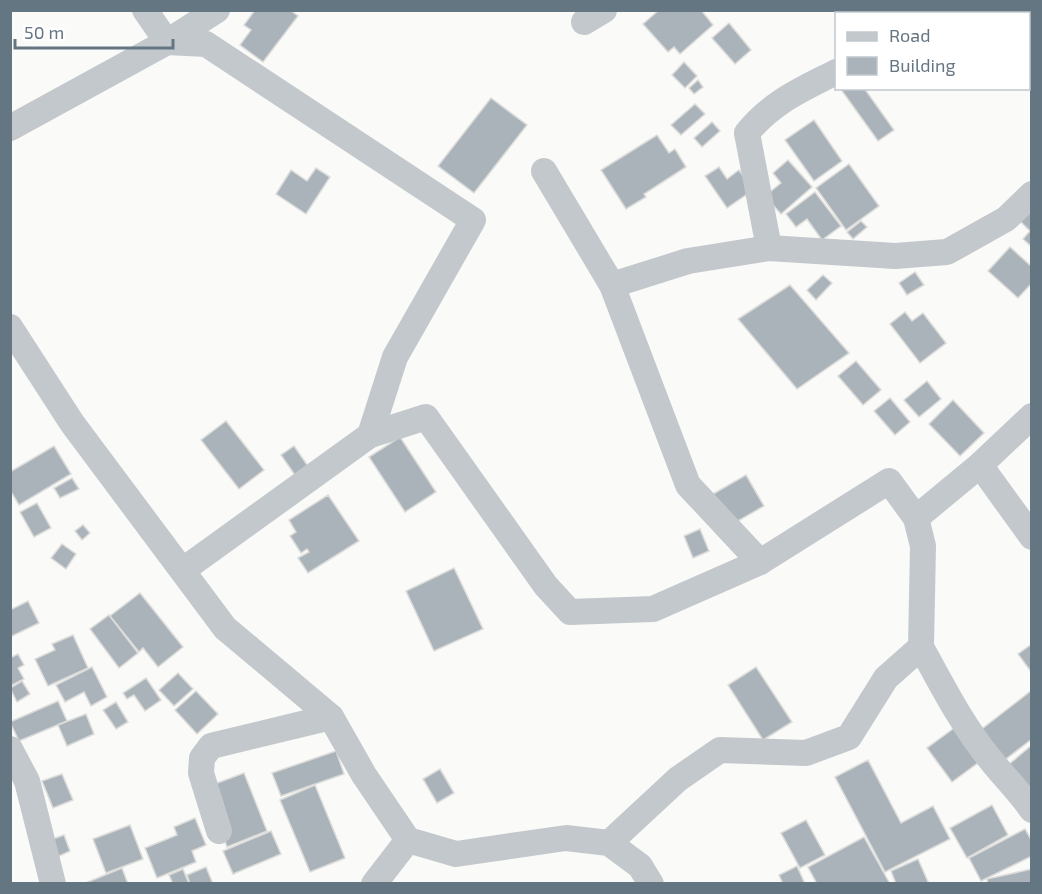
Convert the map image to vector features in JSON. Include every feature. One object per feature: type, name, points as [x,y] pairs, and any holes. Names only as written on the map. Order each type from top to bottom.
[{"type":"street","points":[[145,10],[167,42]]},
{"type":"street","points":[[10,128],[167,42],[217,10]]},
{"type":"street","points":[[167,42],[206,44],[473,220],[395,357],[370,435]]},
{"type":"street","points":[[769,248],[747,133],[764,113],[787,97],[835,73]]},
{"type":"street","points":[[544,171],[612,285],[688,485],[760,562]]},
{"type":"street","points":[[612,285],[688,261],[769,248],[895,256],[947,252],[1006,219],[1032,194]]},
{"type":"street","points":[[10,327],[72,423],[225,628],[331,717],[364,775],[408,840],[456,854],[566,838],[609,843],[640,866],[651,884]]},
{"type":"street","points":[[916,518],[980,465],[1032,416]]},
{"type":"street","points":[[183,570],[370,435],[426,417],[546,586],[570,612],[653,609],[760,562],[889,481],[916,518],[923,546],[921,647],[958,714],[990,759],[1020,792],[1032,810]]},
{"type":"street","points":[[980,465],[1032,537]]},
{"type":"street","points":[[609,843],[678,779],[720,750],[806,753],[849,737],[886,678],[921,647]]},
{"type":"street","points":[[219,831],[201,773],[202,758],[211,746],[331,717]]},
{"type":"street","points":[[10,749],[27,781],[53,884]]},
{"type":"street","points":[[374,884],[408,840]]},
{"type":"building","points":[[255,10],[290,10],[298,16],[263,62],[240,45],[251,30],[244,25]]},
{"type":"building","points":[[659,10],[701,10],[713,25],[680,54],[674,47],[668,52],[643,24]]},
{"type":"building","points":[[729,23],[751,50],[735,64],[712,38]]},
{"type":"building","points":[[684,62],[697,76],[685,88],[672,75]]},
{"type":"building","points":[[698,80],[703,87],[694,94],[689,88]]},
{"type":"building","points":[[841,90],[865,90],[894,130],[878,141]]},
{"type":"building","points":[[491,98],[527,125],[474,193],[438,166]]},
{"type":"building","points":[[695,104],[705,114],[681,135],[671,125]]},
{"type":"building","points":[[814,120],[842,161],[814,181],[785,140]]},
{"type":"building","points":[[712,122],[720,131],[702,147],[694,138]]},
{"type":"building","points":[[657,135],[669,153],[675,149],[686,167],[644,194],[646,197],[626,209],[601,170]]},
{"type":"building","points":[[788,160],[812,187],[781,214],[765,196],[781,183],[773,173]]},
{"type":"building","points":[[849,164],[879,206],[846,230],[816,188]]},
{"type":"building","points":[[719,167],[727,179],[739,170],[753,190],[727,208],[705,176]]},
{"type":"building","points":[[316,168],[330,177],[306,214],[276,194],[291,170],[307,181]]},
{"type":"building","points":[[815,192],[841,226],[822,240],[807,219],[796,227],[786,214]]},
{"type":"building","points":[[1029,211],[1032,213],[1032,247],[1023,239],[1030,231],[1020,221]]},
{"type":"building","points":[[861,221],[867,227],[853,239],[847,232]]},
{"type":"building","points":[[1010,247],[1032,267],[1032,283],[1018,298],[988,271]]},
{"type":"building","points":[[915,272],[924,285],[907,295],[899,283]]},
{"type":"building","points":[[823,275],[832,283],[816,300],[807,290]]},
{"type":"building","points":[[790,285],[849,353],[797,389],[738,319]]},
{"type":"building","points":[[905,312],[912,321],[923,313],[946,343],[920,363],[890,324]]},
{"type":"building","points":[[856,361],[881,390],[863,405],[838,376]]},
{"type":"building","points":[[927,381],[941,399],[919,417],[904,400]]},
{"type":"building","points":[[890,398],[910,422],[895,435],[874,411]]},
{"type":"building","points":[[953,400],[984,433],[960,456],[929,424]]},
{"type":"building","points":[[226,421],[264,470],[239,489],[201,440]]},
{"type":"building","points":[[400,437],[436,492],[405,512],[369,457]]},
{"type":"building","points":[[54,446],[71,474],[19,505],[10,490],[10,472]]},
{"type":"building","points":[[294,446],[310,469],[297,478],[281,455]]},
{"type":"building","points":[[746,475],[764,506],[731,525],[713,494]]},
{"type":"building","points":[[72,478],[79,489],[60,498],[54,488]]},
{"type":"building","points":[[328,495],[359,541],[308,573],[298,558],[309,552],[307,549],[301,553],[290,536],[296,532],[289,520]]},
{"type":"building","points":[[37,503],[51,528],[34,537],[20,512]]},
{"type":"building","points":[[83,525],[90,533],[82,540],[75,531]]},
{"type":"building","points":[[700,529],[709,551],[693,558],[684,536]]},
{"type":"building","points":[[62,544],[76,554],[66,569],[51,558]]},
{"type":"building","points":[[454,568],[483,629],[434,651],[406,591]]},
{"type":"building","points":[[140,593],[183,647],[158,667],[143,648],[139,652],[110,616]]},
{"type":"building","points":[[28,601],[39,623],[10,637],[10,610]]},
{"type":"building","points":[[109,615],[138,653],[119,668],[90,629]]},
{"type":"building","points":[[73,635],[88,668],[48,686],[35,659],[55,650],[52,644]]},
{"type":"building","points":[[1032,644],[1032,673],[1018,654]]},
{"type":"building","points":[[18,654],[24,665],[18,668],[24,679],[10,686],[10,658]]},
{"type":"building","points":[[92,667],[107,697],[91,706],[84,692],[65,702],[56,685]]},
{"type":"building","points":[[756,667],[792,722],[763,740],[728,685]]},
{"type":"building","points":[[178,673],[193,689],[174,706],[159,690]]},
{"type":"building","points":[[146,678],[161,700],[145,711],[134,695],[127,699],[123,693]]},
{"type":"building","points":[[22,681],[30,694],[17,702],[10,688]]},
{"type":"building","points":[[1032,690],[1032,739],[1002,762],[978,732]]},
{"type":"building","points":[[196,691],[218,714],[197,734],[175,710]]},
{"type":"building","points":[[58,701],[67,721],[19,741],[10,722]]},
{"type":"building","points":[[116,702],[128,722],[116,729],[103,710]]},
{"type":"building","points":[[86,714],[94,734],[67,746],[58,725]]},
{"type":"building","points":[[957,726],[982,760],[952,782],[927,748]]},
{"type":"building","points":[[1032,745],[1032,787],[1029,789],[1008,765]]},
{"type":"building","points":[[336,751],[344,774],[281,796],[272,773]]},
{"type":"building","points":[[868,760],[901,823],[933,806],[950,839],[885,872],[835,777]]},
{"type":"building","points":[[440,769],[454,793],[437,803],[423,779]]},
{"type":"building","points":[[244,773],[267,831],[227,847],[221,830],[212,785]]},
{"type":"building","points":[[62,774],[73,800],[53,808],[42,781]]},
{"type":"building","points":[[315,785],[345,858],[310,872],[280,800]]},
{"type":"building","points":[[992,805],[1008,835],[967,858],[950,828]]},
{"type":"building","points":[[195,818],[206,845],[192,851],[196,862],[157,878],[145,848],[177,835],[174,827]]},
{"type":"building","points":[[806,820],[825,855],[800,868],[781,833]]},
{"type":"building","points":[[130,825],[143,859],[106,873],[93,839]]},
{"type":"building","points":[[1025,829],[1032,841],[1032,856],[981,881],[969,858]]},
{"type":"building","points":[[271,831],[281,854],[233,874],[223,851]]},
{"type":"building","points":[[64,835],[70,851],[57,857],[50,840]]},
{"type":"building","points":[[864,837],[890,884],[817,884],[808,867]]},
{"type":"building","points":[[918,859],[929,884],[896,884],[891,871]]},
{"type":"building","points":[[797,866],[805,884],[783,884],[779,875]]},
{"type":"building","points":[[206,867],[213,884],[190,884],[187,875]]},
{"type":"building","points":[[122,868],[128,884],[83,884]]},
{"type":"building","points":[[183,869],[189,884],[173,884],[169,875]]},
{"type":"building","points":[[1032,869],[1032,884],[988,884],[987,879]]}]
